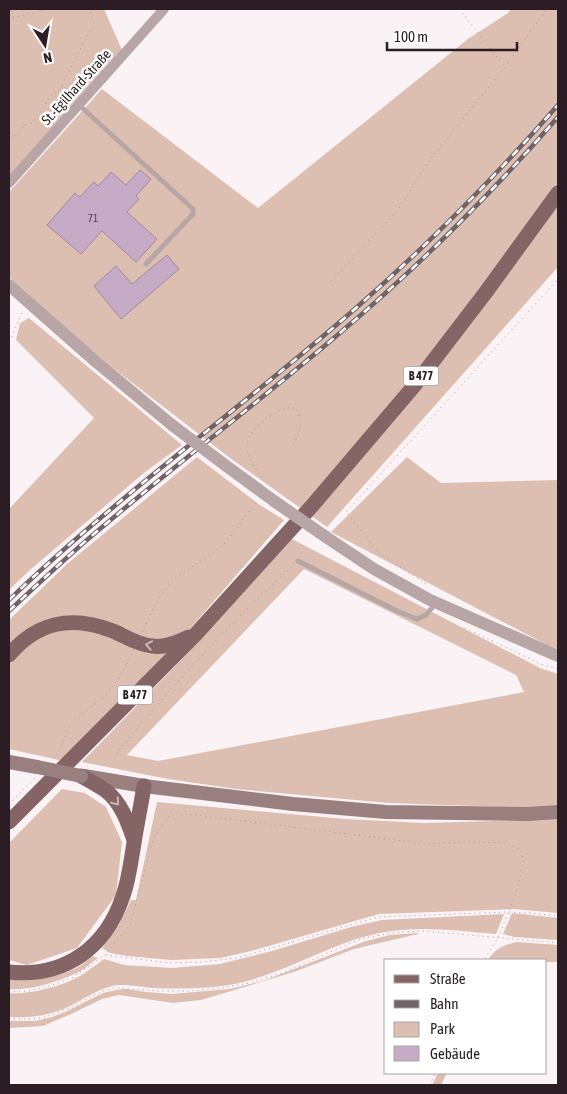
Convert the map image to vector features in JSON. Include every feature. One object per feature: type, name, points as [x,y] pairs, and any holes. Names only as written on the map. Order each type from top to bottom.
[{"type":"main road","name":"B 477","points":[[9,822],[195,635],[311,508],[392,412],[486,292],[558,193]]},
{"type":"main road","points":[[9,655],[24,639],[38,630],[67,622],[92,624],[151,646],[162,646],[195,635]]},
{"type":"main road","points":[[9,762],[36,772],[81,776],[144,786],[293,804],[386,812],[528,814],[558,812]]},
{"type":"main road","points":[[81,776],[105,790],[114,798],[130,826],[134,842]]},
{"type":"main road","points":[[9,972],[41,972],[70,963],[94,946],[111,924],[128,882],[144,786]]},
{"type":"street","name":"St.-Egilhard-Straße","points":[[9,183],[164,9]]},
{"type":"street","points":[[9,285],[172,424],[274,501],[326,537],[374,569],[433,602],[558,656]]},
{"type":"lane","points":[[80,103],[193,209],[193,214],[146,264]]},
{"type":"lane","points":[[298,561],[416,620],[426,615],[433,602]]},
{"type":"path","points":[[11,9],[14,18]]},
{"type":"path","points":[[9,19],[47,9]]},
{"type":"path","points":[[9,142],[26,124],[32,123],[54,92],[58,92],[94,22],[89,9]]},
{"type":"path","points":[[459,9],[505,67]]},
{"type":"path","points":[[331,281],[398,210],[424,166],[505,67],[547,9]]},
{"type":"path","points":[[62,85],[80,103]]},
{"type":"path","points":[[433,602],[425,583],[380,553],[346,512],[558,279]]},
{"type":"path","points":[[9,341],[23,310]]},
{"type":"path","points":[[263,480],[251,463],[248,453],[247,441],[252,431],[259,424],[281,410],[290,407],[297,409],[300,416],[300,424],[298,436],[292,448]]},
{"type":"path","points":[[56,756],[61,750],[69,727],[114,685],[127,664],[156,602],[174,579],[226,542],[258,500]]},
{"type":"path","points":[[113,757],[207,650],[261,595],[298,561]]},
{"type":"path","points":[[9,804],[36,772]]},
{"type":"path","points":[[9,991],[23,992],[50,986],[72,978],[105,954],[130,925],[154,837],[172,812],[428,844],[506,843],[521,850],[524,862],[515,896],[498,938],[485,959]]},
{"type":"path","points":[[105,954],[170,963],[202,962],[237,958],[378,917],[508,912],[530,912],[558,916]]},
{"type":"path","points":[[9,1019],[45,1017],[112,988],[188,991],[250,983],[282,973],[363,938],[399,932],[425,931],[558,943]]},
{"type":"green space","points":[[9,9],[104,9],[122,50],[9,178]]},
{"type":"green space","points":[[511,9],[558,9],[558,267],[327,527],[230,458],[100,358],[9,277],[9,192],[102,89],[258,208],[468,39],[508,13]]},
{"type":"green space","points":[[29,318],[182,445],[145,472],[9,590],[9,509],[94,418],[16,340],[20,323]]},
{"type":"green space","points":[[197,457],[260,505],[284,520],[170,652],[63,761],[9,749],[9,620],[67,564]]},
{"type":"green space","points":[[407,457],[441,483],[558,480],[558,649],[331,532]]},
{"type":"green space","points":[[292,539],[540,668],[558,674],[558,805],[528,808],[388,803],[236,789],[168,779],[82,762],[184,657]],"holes":[[[304,569],[516,675],[524,692],[158,761],[127,755]]]},
{"type":"green space","points":[[62,789],[85,793],[106,807],[122,842],[116,895],[77,948],[27,965],[9,960],[9,843]]},
{"type":"green space","points":[[157,802],[345,819],[424,823],[558,818],[558,913],[514,909],[379,914],[251,951],[220,958],[171,960],[110,953],[102,948],[119,925],[131,900],[136,900]]},
{"type":"green space","points":[[512,913],[558,918],[558,940],[514,937],[503,934]]},
{"type":"green space","points":[[504,914],[496,934],[423,929],[379,933],[341,944],[249,981],[229,985],[191,988],[153,988],[117,985],[100,990],[68,1007],[54,1012],[31,1017],[9,1017],[9,993],[33,992],[60,985],[82,975],[104,959],[124,965],[172,968],[220,964],[382,920]]},
{"type":"green space","points":[[418,933],[354,949],[294,972],[201,1000],[173,1003],[119,995],[102,999],[43,1026],[9,1028],[9,1021],[35,1021],[52,1017],[103,993],[126,989],[172,994],[229,989],[263,981],[366,941],[390,935]]},
{"type":"green space","points":[[517,942],[558,945],[558,962],[547,962],[547,959],[489,959],[494,953],[509,944]]},
{"type":"green space","points":[[92,956],[98,958],[82,970],[54,982],[35,987],[9,989],[9,979],[52,977],[78,967]]},
{"type":"green space","points":[[438,1074],[446,1074],[441,1085],[432,1085]]},
{"type":"building","points":[[140,170],[151,179],[136,196],[139,199],[127,212],[157,239],[136,262],[102,231],[81,254],[47,225],[75,193],[80,197],[94,182],[98,186],[111,172],[126,185]]},
{"type":"building","points":[[167,255],[179,269],[121,319],[94,286],[116,266],[132,284]]},
{"type":"railway","points":[[9,600],[93,524],[313,345],[383,284],[460,210],[558,105]]},
{"type":"railway","points":[[9,611],[94,534],[370,307],[454,229],[558,117]]}]
